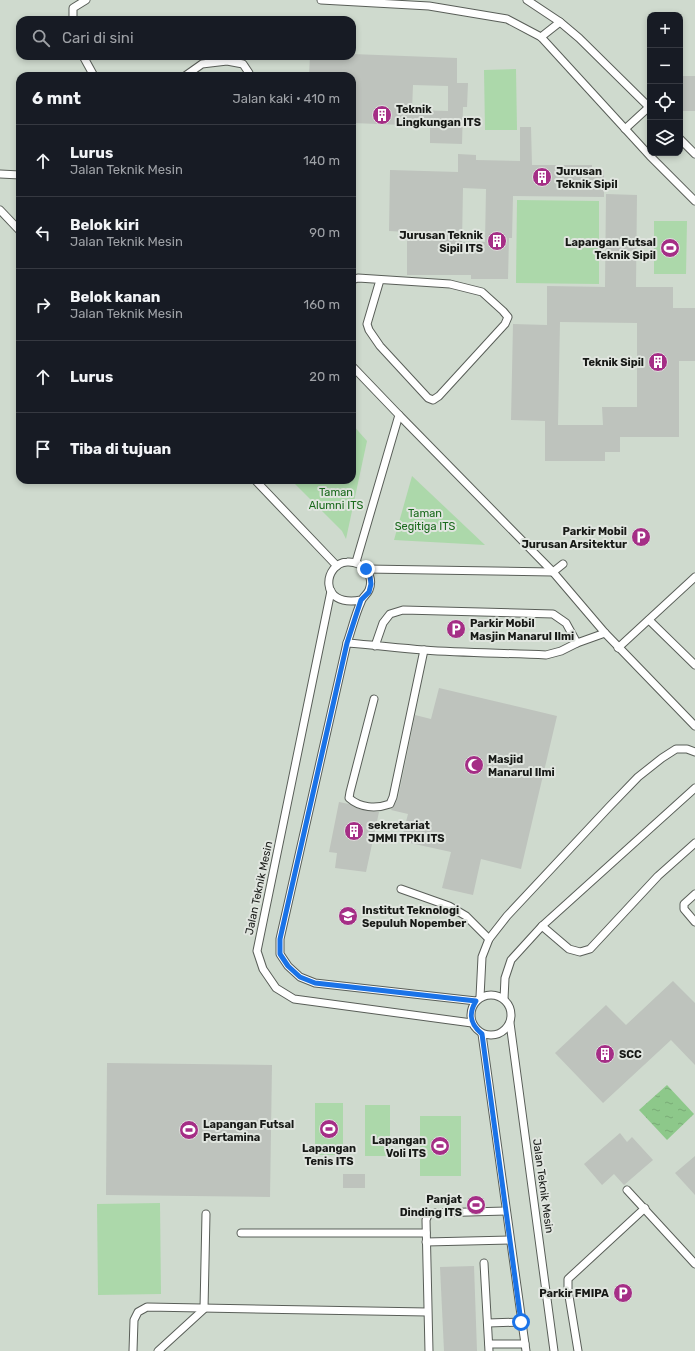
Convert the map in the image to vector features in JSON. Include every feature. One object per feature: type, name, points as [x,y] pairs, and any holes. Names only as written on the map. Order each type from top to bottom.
[{"type":"lane","points":[[73,16],[74,8],[86,0]]},
{"type":"lane","points":[[321,0],[429,6],[507,19],[541,38],[625,129],[695,201]]},
{"type":"lane","points":[[528,0],[560,22],[579,38],[647,105]]},
{"type":"lane","points":[[541,38],[560,22]]},
{"type":"lane","points":[[85,60],[92,72]]},
{"type":"lane","points":[[191,72],[202,64],[227,61],[243,64],[248,72]]},
{"type":"lane","points":[[625,129],[647,109]]},
{"type":"lane","points":[[683,142],[695,154]]},
{"type":"lane","points":[[0,174],[16,174]]},
{"type":"lane","points":[[0,210],[16,227]]},
{"type":"lane","points":[[356,279],[358,278],[450,284],[482,292],[508,317],[505,324],[439,396],[433,400],[428,398],[380,346],[369,330],[367,324],[380,280]]},
{"type":"lane","points":[[356,370],[553,572],[618,648],[695,726]]},
{"type":"lane","points":[[356,562],[399,415]]},
{"type":"lane","points":[[260,484],[337,566]]},
{"type":"lane","points":[[361,600],[351,602],[335,598],[330,591],[329,582],[331,573],[337,566],[346,562],[356,562],[366,569],[370,576],[371,584],[369,592],[361,600],[347,643],[280,939],[280,954],[288,966],[300,977],[315,983],[478,999],[488,994],[497,995],[504,999],[505,978],[511,960],[542,926],[695,788]]},
{"type":"lane","points":[[366,569],[553,572],[563,564]]},
{"type":"lane","points":[[618,648],[695,577]]},
{"type":"lane","name":"Jalan Teknik Mesin","points":[[330,591],[257,951],[263,969],[276,988],[294,999],[472,1023]]},
{"type":"lane","points":[[375,646],[383,623],[390,614],[404,610],[553,614],[566,623],[578,643]]},
{"type":"lane","points":[[649,620],[695,665]]},
{"type":"lane","points":[[347,643],[424,650],[546,655],[562,651],[578,643],[605,633]]},
{"type":"lane","points":[[374,699],[349,798],[353,802],[367,807],[381,808],[390,804],[392,797],[424,650]]},
{"type":"lane","points":[[484,1263],[489,1348],[525,1348],[482,1034],[472,1023],[470,1016],[472,1008],[478,999],[482,957],[489,939],[507,916],[638,777],[676,749],[687,749],[695,752]]},
{"type":"lane","points":[[542,926],[569,949],[580,952],[590,948],[658,876],[695,842]]},
{"type":"lane","points":[[401,889],[449,906],[466,916],[489,939]]},
{"type":"lane","points":[[695,894],[684,904],[684,909],[695,922]]},
{"type":"lane","name":"Jalan Teknik Mesin","points":[[504,999],[510,1006],[512,1014],[510,1023],[554,1351]]},
{"type":"lane","points":[[482,1034],[493,1035],[503,1032],[510,1023]]},
{"type":"lane","points":[[627,1190],[695,1264]]},
{"type":"lane","points":[[578,1351],[568,1290],[568,1279],[645,1208]]},
{"type":"lane","points":[[429,1351],[426,1242],[426,1220],[428,1215],[432,1213],[506,1211]]},
{"type":"lane","points":[[158,1351],[204,1309],[206,1214]]},
{"type":"lane","points":[[241,1233],[426,1234]]},
{"type":"lane","points":[[426,1242],[510,1240]]},
{"type":"lane","points":[[133,1351],[134,1320],[138,1312],[147,1307],[427,1312]]},
{"type":"lane","points":[[488,1323],[521,1322]]},
{"type":"shaded area","name":"Institut Teknologi Sepuluh Nopember","points":[[0,0],[695,0],[695,1351],[0,1351]]},
{"type":"green space","points":[[516,69],[517,130],[485,130],[484,70]]},
{"type":"green space","points":[[517,200],[599,201],[599,284],[516,283]]},
{"type":"green space","name":"Lapangan Futsal Teknik Sipil","points":[[654,221],[687,221],[686,274],[654,274]]},
{"type":"green space","name":"Taman Alumni ITS","points":[[356,429],[367,441],[346,539],[342,531],[295,484],[356,484]]},
{"type":"green space","name":"Taman Segitiga ITS","points":[[412,476],[485,545],[394,540]]},
{"type":"green space","name":"Lapangan Tenis ITS","points":[[315,1103],[343,1103],[343,1155],[315,1155]]},
{"type":"green space","name":"Lapangan Tenis ITS","points":[[365,1105],[390,1105],[390,1156],[365,1156]]},
{"type":"green space","name":"Lapangan Voli ITS","points":[[420,1116],[461,1116],[461,1176],[420,1176]]},
{"type":"green space","points":[[160,1203],[161,1294],[98,1295],[97,1204]]},
{"type":"water","points":[[667,1085],[694,1114],[667,1140],[639,1110]]},
{"type":"building","name":"Teknik Lingkungan ITS","points":[[356,54],[457,58],[457,83],[468,83],[467,107],[463,107],[462,144],[430,143],[430,126],[356,123],[356,72],[309,72],[310,60],[356,60]],"holes":[[[413,85],[448,86],[448,111],[412,110]]]},
{"type":"building","points":[[683,76],[695,76],[695,111],[683,111]]},
{"type":"building","points":[[520,127],[531,127],[532,165],[592,165],[592,170],[604,170],[604,197],[513,196],[512,238],[509,238],[508,279],[471,279],[471,275],[407,275],[407,232],[389,231],[390,170],[458,172],[458,154],[476,155],[476,160],[520,161]],"holes":[[[463,188],[486,189],[485,242],[462,242]]]},
{"type":"building","points":[[606,194],[637,195],[636,287],[673,287],[673,308],[695,308],[695,361],[679,361],[679,437],[620,437],[620,452],[605,452],[605,461],[545,461],[545,421],[511,420],[513,324],[547,325],[547,286],[605,287]],"holes":[[[560,322],[637,323],[637,407],[602,407],[603,425],[558,425]]]},
{"type":"building","name":"Masjid Manarul Ilmi","points":[[439,688],[557,716],[521,869],[481,859],[473,895],[442,888],[451,852],[401,841],[408,814],[391,810],[398,798],[415,715],[431,719]]},
{"type":"building","name":"sekretariat JMMI TPKI ITS","points":[[339,802],[349,804],[362,810],[379,812],[366,872],[335,868],[337,853],[329,852]]},
{"type":"building","points":[[673,981],[695,1003],[695,1065],[671,1040],[603,1103],[555,1053],[606,1005],[626,1025]]},
{"type":"building","name":"Lapangan Futsal Pertamina","points":[[107,1063],[272,1065],[270,1197],[106,1195]]},
{"type":"building","points":[[620,1133],[627,1142],[632,1137],[653,1160],[624,1185],[614,1174],[602,1185],[584,1164]]},
{"type":"building","points":[[695,1156],[695,1195],[675,1173]]},
{"type":"building","points":[[343,1174],[365,1174],[365,1188],[343,1188]]},
{"type":"building","points":[[474,1266],[477,1351],[444,1351],[440,1267]]},
{"type":"place","name":"Teknik Lingkungan ITS","points":[[382,115]]},
{"type":"place","name":"Jurusan Teknik Sipil","points":[[542,177]]},
{"type":"place","name":"Jurusan Teknik Sipil ITS","points":[[497,241]]},
{"type":"place","name":"Lapangan Futsal Teknik Sipil","points":[[670,248]]},
{"type":"place","name":"Teknik Sipil","points":[[658,362]]},
{"type":"place","name":"Parkir Mobil Jurusan Arsitektur","points":[[641,537]]},
{"type":"place","name":"Parkir Mobil Masjin Manarul Ilmi","points":[[456,629]]},
{"type":"place","name":"Masjid Manarul Ilmi","points":[[474,765]]},
{"type":"place","name":"sekretariat JMMI TPKI ITS","points":[[354,831]]},
{"type":"place","name":"Institut Teknologi Sepuluh Nopember","points":[[348,916]]},
{"type":"place","name":"SCC","points":[[605,1054]]},
{"type":"place","name":"Lapangan Tenis ITS","points":[[329,1129]]},
{"type":"place","name":"Lapangan Futsal Pertamina","points":[[189,1130]]},
{"type":"place","name":"Lapangan Voli ITS","points":[[440,1146]]},
{"type":"place","name":"Panjat Dinding ITS","points":[[476,1205]]},
{"type":"place","name":"Parkir FMIPA","points":[[623,1293]]},
{"type":"route","points":[[366,569],[370,576],[371,584],[369,592],[361,600],[347,643],[280,939],[280,954],[288,966],[300,977],[315,983],[476,1001],[470,1016],[472,1023],[482,1034],[521,1322]]}]
